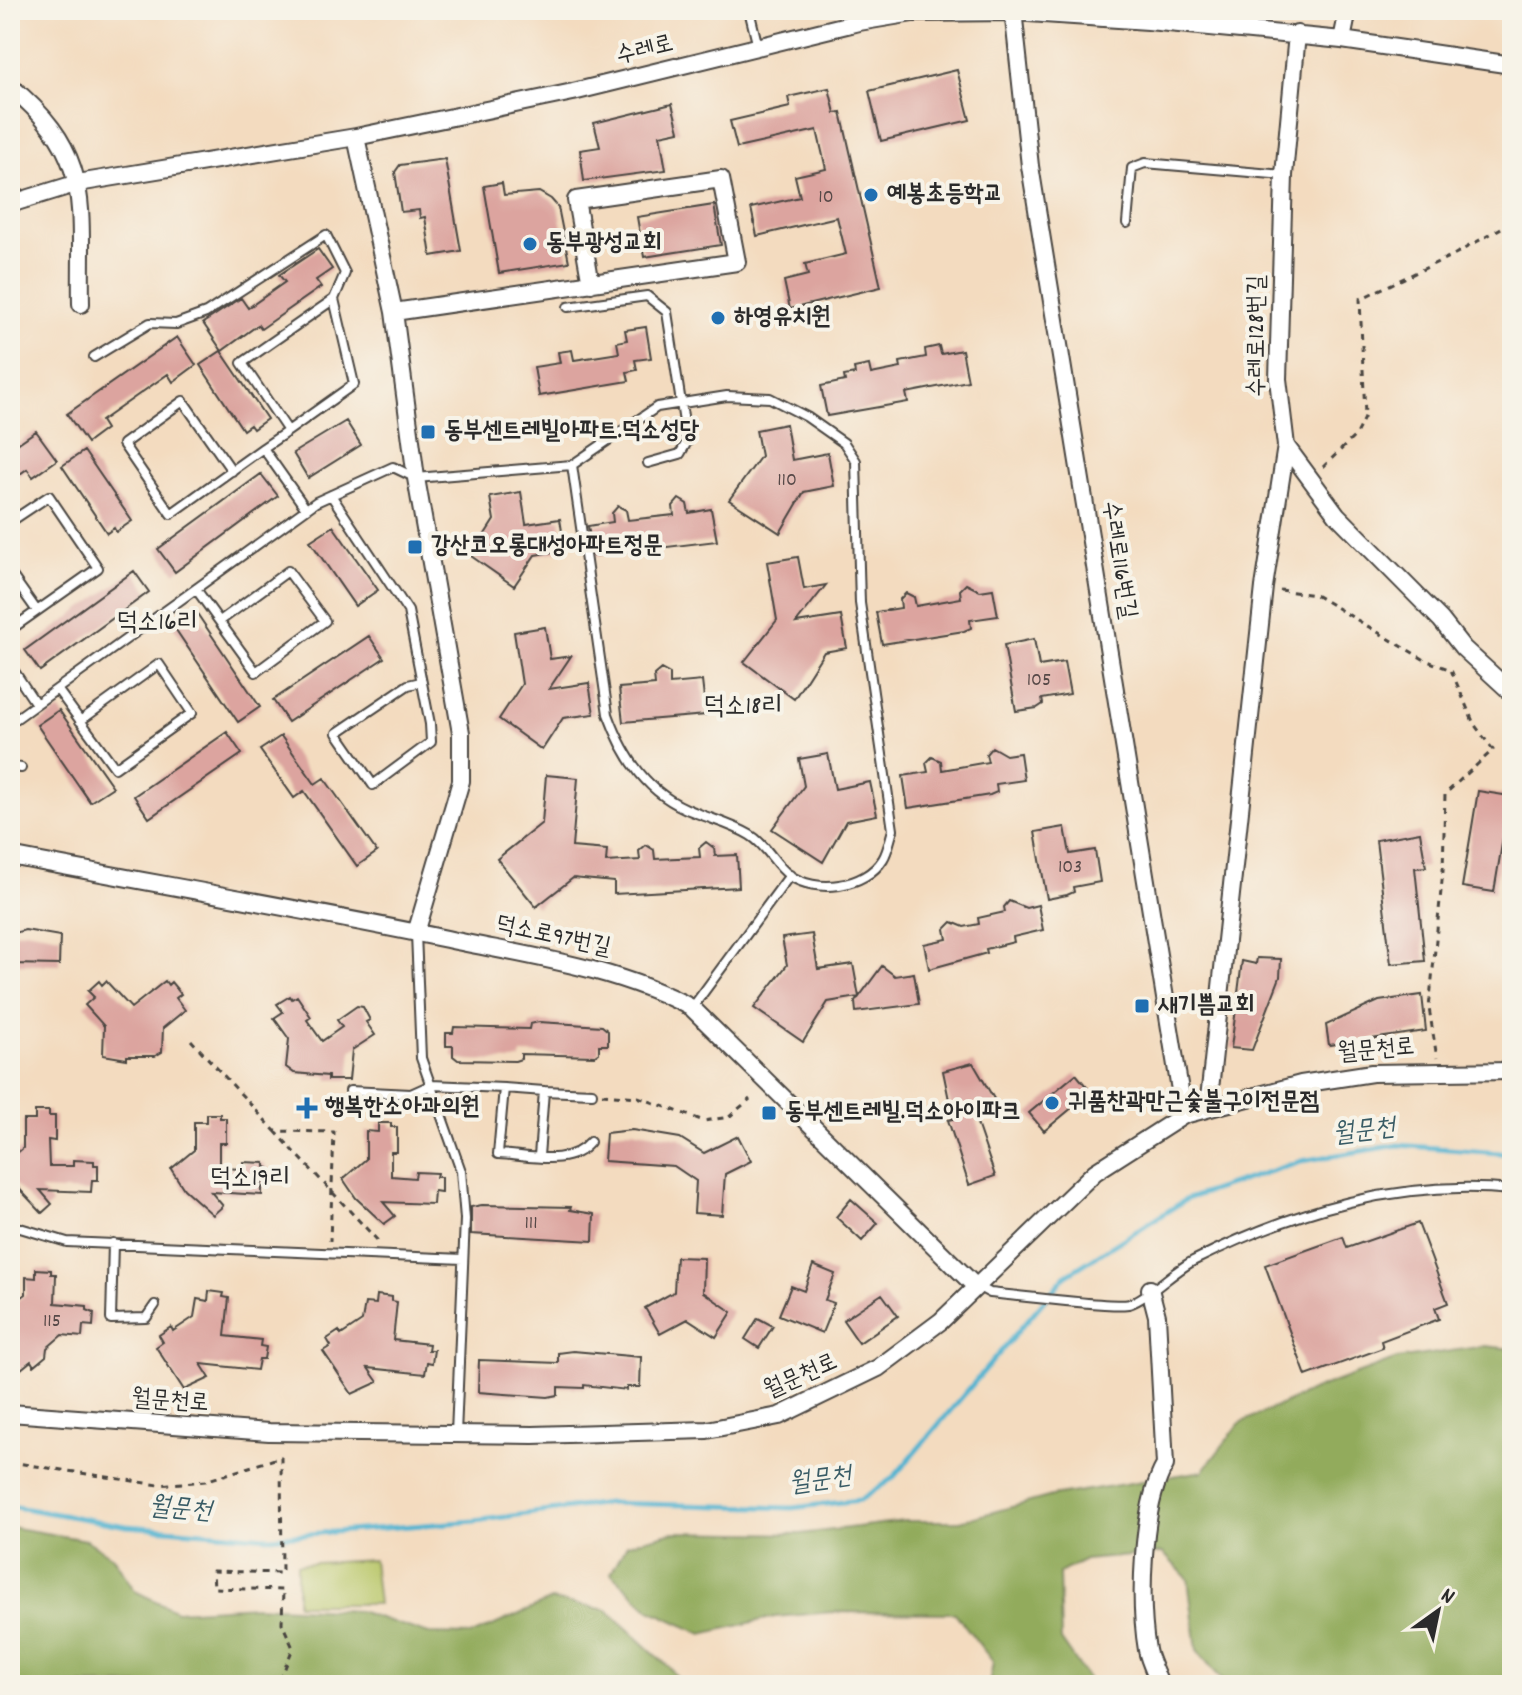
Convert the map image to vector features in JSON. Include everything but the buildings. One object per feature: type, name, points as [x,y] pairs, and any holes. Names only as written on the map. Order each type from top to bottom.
[{"type":"street","points":[[859,22],[875,10]]},
{"type":"street","points":[[1124,10],[1148,21]]},
{"type":"street","points":[[1342,40],[1348,10]]},
{"type":"street","name":"수레로","points":[[10,204],[78,183],[356,137],[573,92],[859,22],[913,13],[1013,11],[1148,21],[1297,34],[1512,65]]},
{"type":"street","name":"수레로116번길","points":[[1013,11],[1030,166],[1184,1115]]},
{"type":"street","name":"수레로128번길","points":[[1297,34],[1284,175],[1278,379],[1286,446],[1337,515],[1441,620],[1463,648],[1512,693]]},
{"type":"street","points":[[10,86],[52,125],[64,142],[78,183],[81,304]]},
{"type":"street","points":[[356,137],[394,312],[416,478],[461,733],[461,781],[416,933]]},
{"type":"street","points":[[394,312],[591,284],[737,262],[721,179],[576,200],[591,284]]},
{"type":"street","points":[[1208,1108],[1264,587],[1286,446]]},
{"type":"street","name":"덕소로97번길","points":[[10,856],[416,933],[609,973],[650,986],[692,1008],[982,1289]]},
{"type":"street","name":"월문천로","points":[[10,1413],[248,1431],[456,1434],[707,1430],[779,1416],[878,1368],[982,1289],[1095,1172],[1184,1115],[1301,1084],[1372,1073],[1512,1071]]},
{"type":"street","points":[[1150,1289],[1157,1316],[1165,1465],[1154,1484],[1148,1509],[1143,1595],[1147,1652],[1160,1685]]},
{"type":"lane","points":[[749,10],[759,47]]},
{"type":"lane","points":[[1127,223],[1132,168],[1145,163],[1284,175]]},
{"type":"lane","points":[[94,357],[150,323],[176,324],[206,313],[326,235],[345,273],[334,299],[242,363],[288,431]]},
{"type":"lane","points":[[568,307],[647,296],[667,312],[687,442],[680,454],[648,463]]},
{"type":"lane","points":[[232,471],[183,401],[123,444],[171,514],[232,471],[263,448],[354,384],[334,299]]},
{"type":"lane","points":[[10,723],[306,509],[393,467],[416,478],[572,465],[657,407],[727,396],[770,398],[807,417],[844,443],[856,461],[860,603],[893,830],[882,861],[849,885],[821,886],[790,875],[755,838],[723,820],[669,801],[643,778],[622,750],[608,714],[572,465]]},
{"type":"lane","points":[[263,448],[306,509]]},
{"type":"lane","points":[[331,495],[408,611],[421,682],[431,742],[373,785],[337,733],[408,685],[421,682]]},
{"type":"lane","points":[[10,522],[49,496],[98,568],[10,630]]},
{"type":"lane","points":[[196,589],[256,672],[325,621],[288,571],[220,621]]},
{"type":"lane","points":[[10,573],[37,611]]},
{"type":"lane","points":[[57,689],[80,721],[115,768],[192,713],[159,664],[80,721]]},
{"type":"lane","points":[[10,665],[36,704]]},
{"type":"lane","points":[[10,766],[21,768]]},
{"type":"lane","points":[[692,1008],[790,875]]},
{"type":"lane","points":[[416,933],[421,1058],[461,1171],[463,1259],[456,1434]]},
{"type":"lane","points":[[350,1091],[411,1094],[431,1085],[592,1093]]},
{"type":"lane","points":[[504,1088],[498,1154],[568,1158],[581,1153],[590,1142]]},
{"type":"lane","points":[[539,1156],[544,1091]]},
{"type":"lane","points":[[982,1289],[1128,1305],[1191,1262],[1236,1240],[1348,1202],[1387,1192],[1437,1187],[1512,1190]]},
{"type":"lane","points":[[10,1225],[67,1242],[463,1259]]},
{"type":"lane","points":[[113,1243],[111,1319],[146,1318],[155,1305]]},
{"type":"path","points":[[1309,481],[1355,436],[1365,416],[1360,299],[1455,254],[1512,222]]},
{"type":"path","points":[[1264,587],[1315,595],[1425,660],[1451,670],[1474,724],[1493,750],[1445,794],[1443,871],[1429,1008],[1438,1070]]},
{"type":"path","points":[[191,1040],[392,1256]]},
{"type":"path","points":[[592,1093],[638,1097],[704,1121],[729,1117],[750,1099]]},
{"type":"path","points":[[275,1131],[334,1132],[330,1253]]},
{"type":"path","points":[[10,1462],[159,1485],[205,1481],[281,1457],[282,1573],[213,1571],[214,1588],[283,1590],[282,1623],[293,1648],[281,1678],[300,1685]]},
{"type":"green space","points":[[1485,1346],[1512,1349],[1512,1685],[1226,1685],[1197,1650],[1188,1579],[1163,1553],[1085,1560],[1059,1573],[1061,1640],[1092,1685],[989,1685],[993,1662],[955,1613],[833,1612],[775,1617],[702,1634],[650,1610],[611,1573],[627,1544],[674,1532],[801,1534],[904,1521],[960,1521],[1052,1496],[1203,1471],[1240,1423],[1316,1389],[1397,1359]]},
{"type":"green space","points":[[10,1527],[86,1540],[113,1557],[135,1591],[176,1611],[255,1606],[358,1611],[429,1634],[472,1635],[551,1600],[607,1610],[670,1668],[683,1685],[10,1685]]},
{"type":"green space","points":[[373,1560],[378,1604],[297,1604],[297,1564]]},
{"type":"waterway","name":"월문천","points":[[10,1506],[127,1526],[269,1537],[475,1521],[607,1503],[792,1508],[860,1500],[893,1478],[1065,1276],[1187,1199],[1301,1161],[1398,1145],[1512,1154]]},
{"type":"place","name":"예봉초등학교","points":[[871,195]]},
{"type":"place","name":"동부광성교회","points":[[530,244]]},
{"type":"place","name":"하영유치원","points":[[718,318]]},
{"type":"place","name":"동부센트레빌아파트.덕소성당","points":[[428,432]]},
{"type":"place","name":"강산코오롱대성아파트정문","points":[[415,547]]},
{"type":"place","name":"새기쁨교회","points":[[1142,1006]]},
{"type":"place","name":"귀품찬곽만근숯불구이전문점","points":[[1052,1103]]},
{"type":"place","name":"행복한소아과의원","points":[[307,1108]]},
{"type":"place","name":"동부센트레빌.덕소아이파크","points":[[769,1113]]},
{"type":"district","name":"덕소16리","points":[[157,623]]},
{"type":"district","name":"덕소18리","points":[[743,707]]},
{"type":"district","name":"덕소19리","points":[[250,1179]]}]
